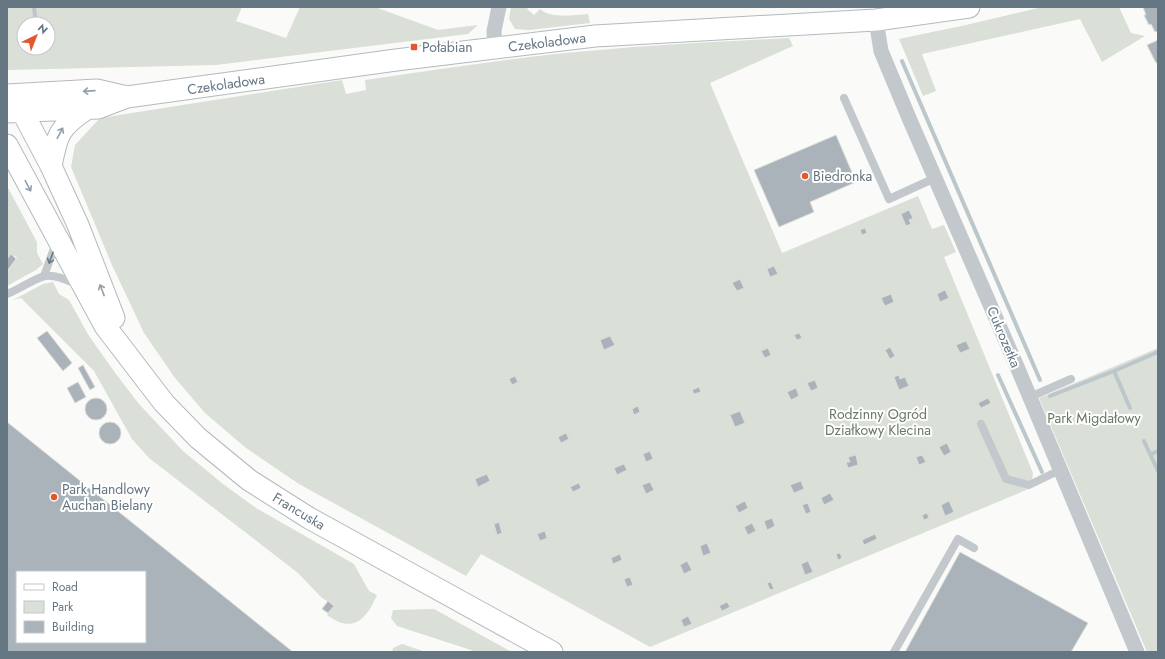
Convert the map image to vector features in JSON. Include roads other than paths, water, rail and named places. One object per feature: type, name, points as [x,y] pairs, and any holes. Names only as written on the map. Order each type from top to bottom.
[{"type":"street","points":[[495,48],[495,25],[499,7]]},
{"type":"street","name":"Czekoladowa","points":[[15,111],[85,110],[98,108],[127,97],[595,36],[876,20],[969,7]]},
{"type":"street","name":"Cukrozetka","points":[[876,20],[881,51],[934,178],[1030,397],[1137,652]]},
{"type":"street","name":"Czekoladowa","points":[[7,95],[97,90],[127,97]]},
{"type":"street","points":[[7,95],[15,111],[51,166],[78,225],[126,353]]},
{"type":"street","points":[[51,166],[55,142],[62,127],[85,110]]},
{"type":"street","name":"Francuska","points":[[7,145],[83,287],[106,326],[164,403],[198,438],[249,480],[309,518],[552,652]]},
{"type":"lane","points":[[844,98],[889,198],[934,178]]},
{"type":"lane","points":[[44,276],[58,240]]},
{"type":"lane","points":[[7,294],[18,290],[44,276],[61,278],[83,287]]},
{"type":"lane","points":[[1030,397],[1070,379]]},
{"type":"lane","points":[[981,424],[1006,480],[1029,485],[1060,470]]},
{"type":"lane","points":[[894,652],[958,539],[974,548]]},
{"type":"waterway","points":[[34,7],[35,16]]},
{"type":"waterway","points":[[902,61],[1040,380]]},
{"type":"waterway","points":[[1114,371],[1158,352]]},
{"type":"waterway","points":[[1050,396],[1114,371],[1130,408]]},
{"type":"waterway","points":[[998,375],[1042,472]]},
{"type":"waterway","points":[[1144,441],[1158,471]]},
{"type":"waterway","points":[[1151,454],[1158,451]]},
{"type":"place","name":"Połabian","points":[[414,47]]},
{"type":"place","name":"Biedronka","points":[[805,176]]},
{"type":"place","name":"Park Handlowy Auchan Bielany","points":[[54,497]]},
{"type":"park label","name":"Park Migdałowy","points":[[1094,418]]},
{"type":"park label","name":"Rodzinny Ogród Działkowy Klecina","points":[[878,422]]}]
